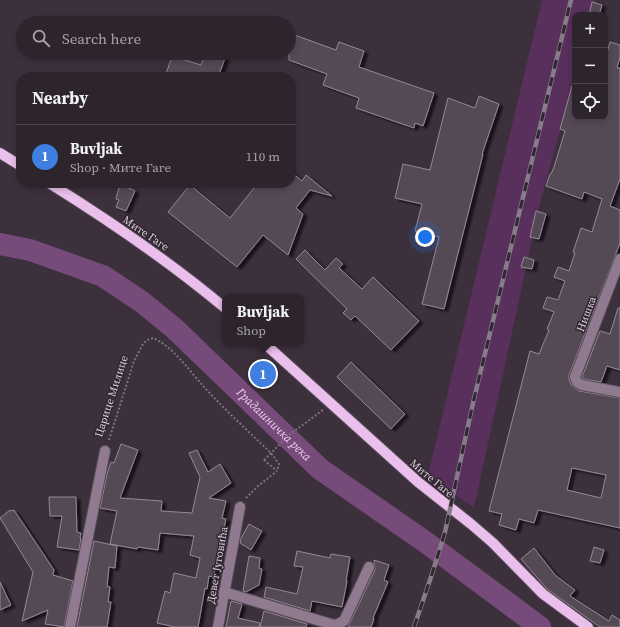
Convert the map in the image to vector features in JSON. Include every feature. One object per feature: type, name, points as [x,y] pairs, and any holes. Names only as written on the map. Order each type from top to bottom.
[{"type":"main road","points":[[0,152],[16,163]]},
{"type":"main road","name":"Мите Гаге","points":[[57,188],[155,253],[222,306]]},
{"type":"main road","name":"Мите Гаге","points":[[267,346],[418,482],[493,543],[543,594],[588,627]]},
{"type":"street","name":"Нишка","points":[[620,259],[575,378],[577,382],[582,385],[620,392]]},
{"type":"street","name":"Царице Милице","points":[[70,627],[105,452]]},
{"type":"street","name":"Девет Југовића","points":[[218,627],[240,506]]},
{"type":"street","points":[[224,592],[334,625],[344,621],[369,567]]},
{"type":"path","name":"Царице Милице","points":[[105,452],[134,361],[143,344],[147,340],[153,338],[160,341],[170,350],[206,389],[271,453],[278,464],[277,471]]},
{"type":"path","points":[[240,506],[248,496],[277,471],[264,460],[289,435],[330,404]]},
{"type":"shaded area","points":[[542,0],[596,0],[593,12],[572,12],[572,87],[540,203],[474,508],[428,475]]},
{"type":"building","points":[[592,2],[602,5],[600,12],[590,12]]},
{"type":"building","points":[[296,36],[336,50],[339,42],[364,51],[359,67],[434,93],[423,126],[415,123],[414,128],[356,108],[359,98],[323,85],[327,74],[289,60],[296,60]]},
{"type":"building","points":[[610,42],[620,45],[620,57],[617,68],[620,68],[620,179],[610,206],[620,210],[620,243],[569,375],[569,379],[571,385],[579,391],[620,398],[620,528],[538,510],[534,523],[519,519],[516,530],[499,525],[502,514],[489,511],[530,351],[539,354],[549,330],[547,329],[554,312],[543,308],[547,297],[558,300],[565,281],[554,277],[558,267],[569,271],[575,253],[573,252],[581,228],[592,232],[602,199],[584,192],[582,199],[546,186],[554,167],[565,131],[560,129],[572,86],[572,120],[608,120],[608,49]],"holes":[[[572,468],[606,475],[601,498],[567,490]]]},
{"type":"building","points":[[171,60],[185,60],[201,65],[203,60],[224,60],[220,72],[167,72]]},
{"type":"building","points":[[479,96],[499,104],[482,154],[444,309],[422,304],[439,237],[415,231],[422,204],[395,198],[403,164],[430,170],[448,98],[475,108]]},
{"type":"building","points":[[306,175],[332,196],[310,190],[296,208],[303,214],[288,255],[263,235],[237,267],[168,212],[188,188],[194,188],[230,218],[254,188],[296,188],[296,176],[302,181]]},
{"type":"building","points":[[119,188],[129,188],[135,191],[126,211],[116,207],[119,200],[116,199]]},
{"type":"building","points":[[536,211],[546,214],[539,239],[530,237]]},
{"type":"building","points":[[305,250],[325,270],[336,258],[343,264],[339,268],[362,289],[373,277],[419,321],[391,350],[355,316],[351,320],[343,313],[347,309],[296,259]]},
{"type":"building","points":[[524,257],[534,260],[532,269],[521,267]]},
{"type":"building","points":[[618,308],[620,308],[620,370],[607,366],[601,382],[584,379],[582,377],[600,331],[610,334]]},
{"type":"building","points":[[351,362],[405,414],[391,429],[337,377]]},
{"type":"building","points":[[121,444],[138,450],[120,498],[162,501],[161,511],[192,513],[200,477],[189,453],[197,450],[208,472],[220,464],[231,483],[209,498],[226,501],[222,518],[226,519],[213,577],[209,576],[207,589],[205,588],[198,627],[175,627],[157,623],[165,591],[170,593],[174,573],[196,578],[200,558],[190,555],[194,536],[160,533],[158,550],[138,547],[137,549],[110,544],[117,511],[100,508],[107,474],[111,462],[114,463]]},
{"type":"building","points":[[49,497],[76,497],[77,532],[81,533],[79,550],[57,547],[62,516],[50,516]]},
{"type":"building","points":[[10,510],[14,510],[54,570],[53,575],[73,581],[64,627],[45,624],[48,610],[22,621],[33,572],[0,518]]},
{"type":"building","points":[[249,524],[262,531],[251,550],[240,543],[241,538]]},
{"type":"building","points":[[94,541],[117,546],[115,568],[109,567],[107,586],[110,587],[108,602],[111,602],[107,627],[77,627]]},
{"type":"building","points":[[594,547],[604,550],[600,563],[590,561]]},
{"type":"building","points":[[534,548],[556,576],[575,590],[570,596],[609,621],[612,615],[620,620],[620,627],[600,627],[547,589],[521,559]]},
{"type":"building","points":[[297,551],[330,558],[331,554],[350,557],[342,607],[312,601],[310,611],[264,597],[266,587],[297,594],[303,567],[294,566]]},
{"type":"building","points":[[249,556],[260,558],[259,568],[262,569],[259,585],[246,592],[243,591]]},
{"type":"building","points":[[374,560],[389,565],[384,580],[388,582],[373,618],[371,627],[348,627],[375,570]]},
{"type":"building","points":[[0,582],[11,605],[0,610]]},
{"type":"building","points":[[231,601],[242,604],[238,618],[260,623],[259,627],[226,627]]},
{"type":"building","points":[[264,611],[307,624],[306,627],[260,627]]},
{"type":"waterway","name":"Градашничка река","points":[[0,244],[30,250],[103,276],[142,302],[175,329],[320,469],[424,541],[540,627]]},
{"type":"railway","points":[[414,627],[445,532],[473,403],[571,0]]},
{"type":"place","name":"Buvljak","points":[[263,374]]}]
